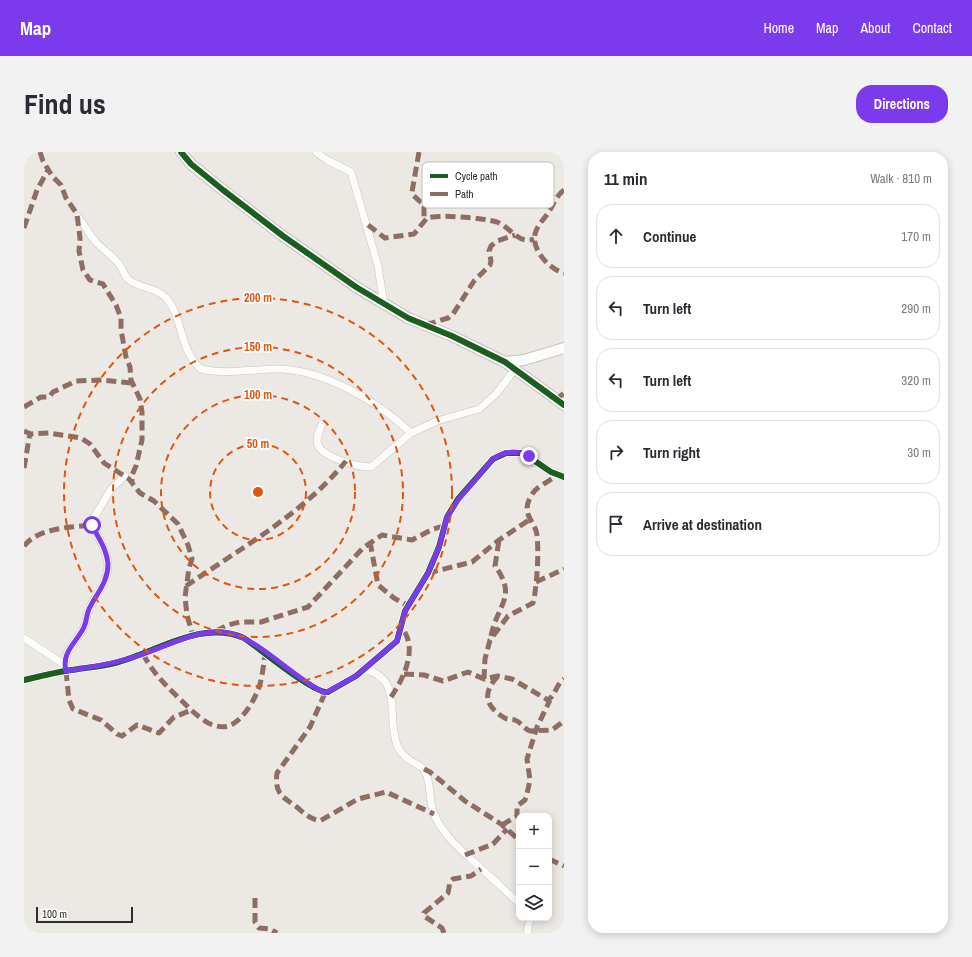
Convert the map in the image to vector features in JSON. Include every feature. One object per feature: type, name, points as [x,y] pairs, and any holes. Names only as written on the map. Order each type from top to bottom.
[{"type":"street","points":[[182,152],[191,164],[283,236],[384,305],[408,318],[452,336],[506,362],[564,405]]},
{"type":"street","points":[[316,152],[327,160],[351,172],[377,260],[384,305]]},
{"type":"street","points":[[78,218],[87,227],[94,241],[109,252],[129,279],[143,287],[160,293],[168,300],[189,354],[201,369],[244,371],[277,369],[315,376],[377,404],[411,433]]},
{"type":"street","points":[[506,362],[524,360],[564,348]]},
{"type":"street","points":[[322,424],[317,440],[322,451],[335,458],[366,467],[376,464],[411,433],[437,421],[479,409],[496,394],[516,368]]},
{"type":"street","points":[[24,680],[66,668],[115,663],[143,654],[181,638],[215,632],[233,634],[244,638],[303,681],[325,693],[334,689],[364,669],[397,641],[405,611],[428,573],[439,547],[447,517],[458,500],[493,459],[506,453],[523,453],[551,472],[564,477]]},
{"type":"street","points":[[66,668],[67,652],[84,627],[89,609],[102,587],[107,573],[106,554],[92,525],[92,521],[111,489],[125,476]]},
{"type":"street","points":[[24,638],[66,668]]},
{"type":"street","points":[[364,669],[380,675],[389,687],[392,719],[397,747],[400,752],[412,763],[424,769],[428,779],[434,814],[446,834],[465,855],[516,900]]},
{"type":"street","points":[[527,933],[529,921]]},
{"type":"marked path","points":[[40,152],[43,161],[52,176],[61,185],[66,198],[77,214],[80,238],[79,251],[83,270],[90,280],[103,284],[116,305],[121,318],[121,330],[126,357],[130,367],[131,380],[140,399],[142,412],[142,440],[136,466],[132,475],[132,482]]},
{"type":"marked path","points":[[419,152],[412,192],[413,195],[422,203]]},
{"type":"marked path","points":[[24,228],[37,190],[48,170]]},
{"type":"marked path","points":[[554,203],[564,190]]},
{"type":"marked path","points":[[424,208],[424,220]]},
{"type":"marked path","points":[[551,208],[536,231],[535,244],[546,262],[558,271],[564,273]]},
{"type":"marked path","points":[[368,225],[385,238],[414,234],[427,218],[441,216],[462,217],[497,222],[502,224],[519,238],[524,240],[534,239]]},
{"type":"marked path","points":[[426,325],[448,318],[453,314],[474,281],[490,265],[491,261],[489,251],[491,246],[497,241],[515,235]]},
{"type":"marked path","points":[[24,407],[41,397],[49,397],[53,392],[76,381],[102,380],[132,383]]},
{"type":"marked path","points":[[556,400],[564,393]]},
{"type":"marked path","points":[[24,431],[31,434],[49,433],[81,438],[90,444],[104,463],[129,479],[140,493],[154,501],[178,524],[188,545],[192,559],[189,568],[185,597],[187,615],[193,636]]},
{"type":"marked path","points":[[24,468],[30,433]]},
{"type":"marked path","points":[[186,586],[291,514],[311,498],[346,461]]},
{"type":"marked path","points":[[484,679],[485,659],[490,640],[508,616],[533,603],[537,579],[538,542],[536,530],[529,517],[527,508],[531,496],[536,489],[557,475]]},
{"type":"marked path","points":[[428,573],[472,562],[499,540],[529,520]]},
{"type":"marked path","points":[[24,546],[30,540],[46,532],[92,525]]},
{"type":"marked path","points":[[216,631],[228,625],[240,622],[261,622],[308,607],[363,548],[382,535],[412,540],[433,529],[444,526]]},
{"type":"marked path","points":[[491,636],[504,601],[505,594],[505,586],[502,577],[495,566],[499,540]]},
{"type":"marked path","points":[[370,542],[378,585],[394,598],[408,606]]},
{"type":"marked path","points":[[536,582],[564,569]]},
{"type":"marked path","points":[[391,697],[401,681],[408,662],[409,644],[401,627]]},
{"type":"marked path","points":[[143,654],[161,679],[190,709],[208,723],[214,726],[222,727],[236,722],[250,706],[259,686],[265,653]]},
{"type":"marked path","points":[[66,671],[69,700],[73,709],[101,720],[117,734],[122,736],[137,725],[159,733],[174,717],[192,710]]},
{"type":"marked path","points":[[404,674],[424,675],[443,681],[468,672],[484,679],[498,676],[512,679],[548,700],[564,679]]},
{"type":"marked path","points":[[498,676],[490,687],[488,698],[492,708],[503,717],[517,721],[530,731],[552,730],[564,721]]},
{"type":"marked path","points":[[325,693],[310,727],[277,773],[277,786],[281,795],[308,816],[320,821],[358,799],[386,792],[434,814]]},
{"type":"marked path","points":[[502,825],[517,816],[517,806],[525,800],[530,780],[527,759],[537,727],[550,700]]},
{"type":"marked path","points":[[424,769],[430,772],[465,801],[501,824],[516,837]]},
{"type":"marked path","points":[[465,855],[493,844],[507,829]]},
{"type":"marked path","points":[[552,860],[564,866]]},
{"type":"marked path","points":[[444,933],[442,928],[424,916],[424,913],[448,893],[450,882],[453,879],[471,876],[481,869]]},
{"type":"marked path","points":[[255,898],[255,922],[259,928],[270,929],[277,933]]},
{"type":"cycle path","points":[[181,152],[191,164],[223,190],[283,236],[356,287],[408,318],[452,336],[505,362],[564,405]]},
{"type":"cycle path","points":[[24,680],[115,663],[178,640],[211,632],[228,633],[244,638],[300,679],[321,691],[328,692],[356,676],[397,641],[405,611],[428,573],[439,547],[447,517],[458,499],[493,459],[506,453],[523,453],[551,472],[564,477]]},
{"type":"route","points":[[92,525],[106,554],[108,564],[107,573],[105,582],[89,609],[84,627],[67,652],[65,665],[66,671],[115,663],[143,654],[187,636],[215,632],[233,634],[244,638],[309,685],[325,693],[356,676],[397,641],[400,635],[405,611],[428,573],[439,547],[442,530],[447,517],[458,500],[493,459],[499,455],[512,452],[523,453],[529,456]]}]
